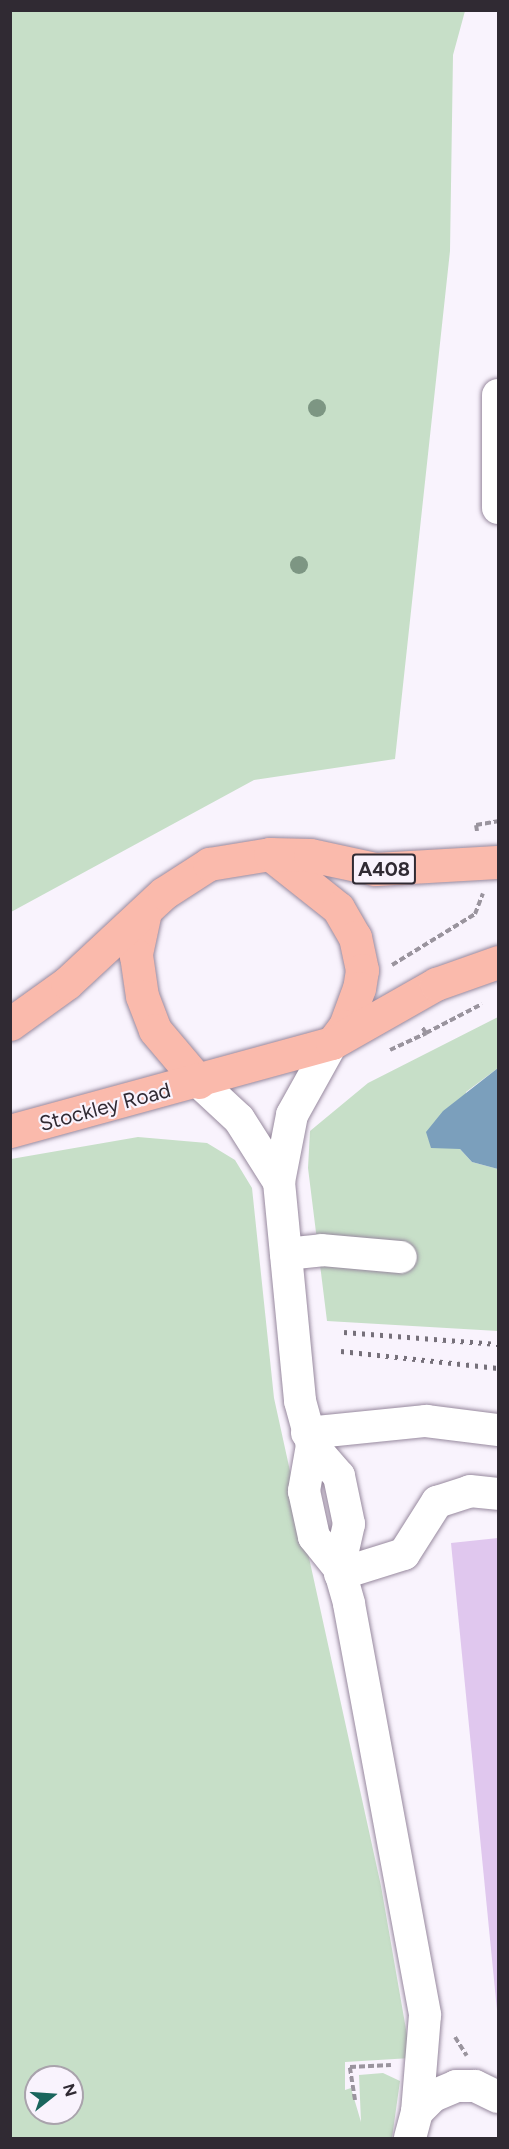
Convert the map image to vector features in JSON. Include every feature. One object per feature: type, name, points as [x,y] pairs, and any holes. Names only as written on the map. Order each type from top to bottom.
[{"type":"main road","name":"Stockley Road","points":[[10,1024],[67,984],[144,916],[164,893],[209,864],[270,854],[310,855],[375,869],[488,852]]},
{"type":"main road","points":[[270,854],[338,908],[356,937],[362,970],[359,988],[345,1026],[332,1043]]},
{"type":"main road","name":"Stockley Road","points":[[144,916],[136,955],[142,996],[155,1030],[199,1082]]},
{"type":"main road","name":"Stockley Road","points":[[10,1131],[199,1082],[332,1043],[436,984],[498,962]]},
{"type":"street","points":[[498,395],[498,508]]},
{"type":"street","points":[[332,1043],[292,1115],[279,1182],[286,1254],[310,1439],[339,1476],[349,1524],[340,1571],[425,2015],[456,2086]]},
{"type":"street","points":[[199,1082],[239,1119],[279,1182]]},
{"type":"street","points":[[286,1254],[322,1250],[401,1257]]},
{"type":"street","points":[[310,1439],[426,1421],[498,1430]]},
{"type":"street","points":[[340,1571],[404,1554],[437,1502],[470,1491],[498,1494]]},
{"type":"street","points":[[414,2126],[425,2015]]},
{"type":"street","points":[[414,2126],[433,2096],[456,2086],[496,2093]]},
{"type":"path","points":[[488,852],[476,825],[498,821]]},
{"type":"path","points":[[391,972],[393,963],[475,914],[483,896]]},
{"type":"path","points":[[386,1051],[488,1001]]},
{"type":"path","points":[[420,1024],[426,1033]]},
{"type":"path","points":[[355,2100],[350,2067],[396,2065]]},
{"type":"green space","points":[[11,10],[465,11],[453,55],[450,251],[395,759],[254,780],[11,912]]},
{"type":"green space","points":[[498,1017],[498,1068],[466,1092],[460,1149],[472,1162],[498,1169],[498,1331],[327,1321],[308,1168],[310,1131],[368,1083]]},
{"type":"green space","points":[[138,1137],[207,1143],[235,1160],[252,1188],[274,1398],[381,1886],[411,2058],[345,2062],[345,2090],[351,2088],[361,2122],[359,2075],[383,2073],[400,2081],[392,2138],[11,2138],[11,1159]]},
{"type":"water","points":[[498,1068],[498,1169],[472,1162],[460,1149],[431,1148],[426,1132],[443,1111]]},
{"type":"building","points":[[498,1538],[498,2010],[497,2010],[451,1543]]},
{"type":"railway","points":[[344,1332],[498,1344]]},
{"type":"railway","points":[[341,1351],[498,1368]]}]
